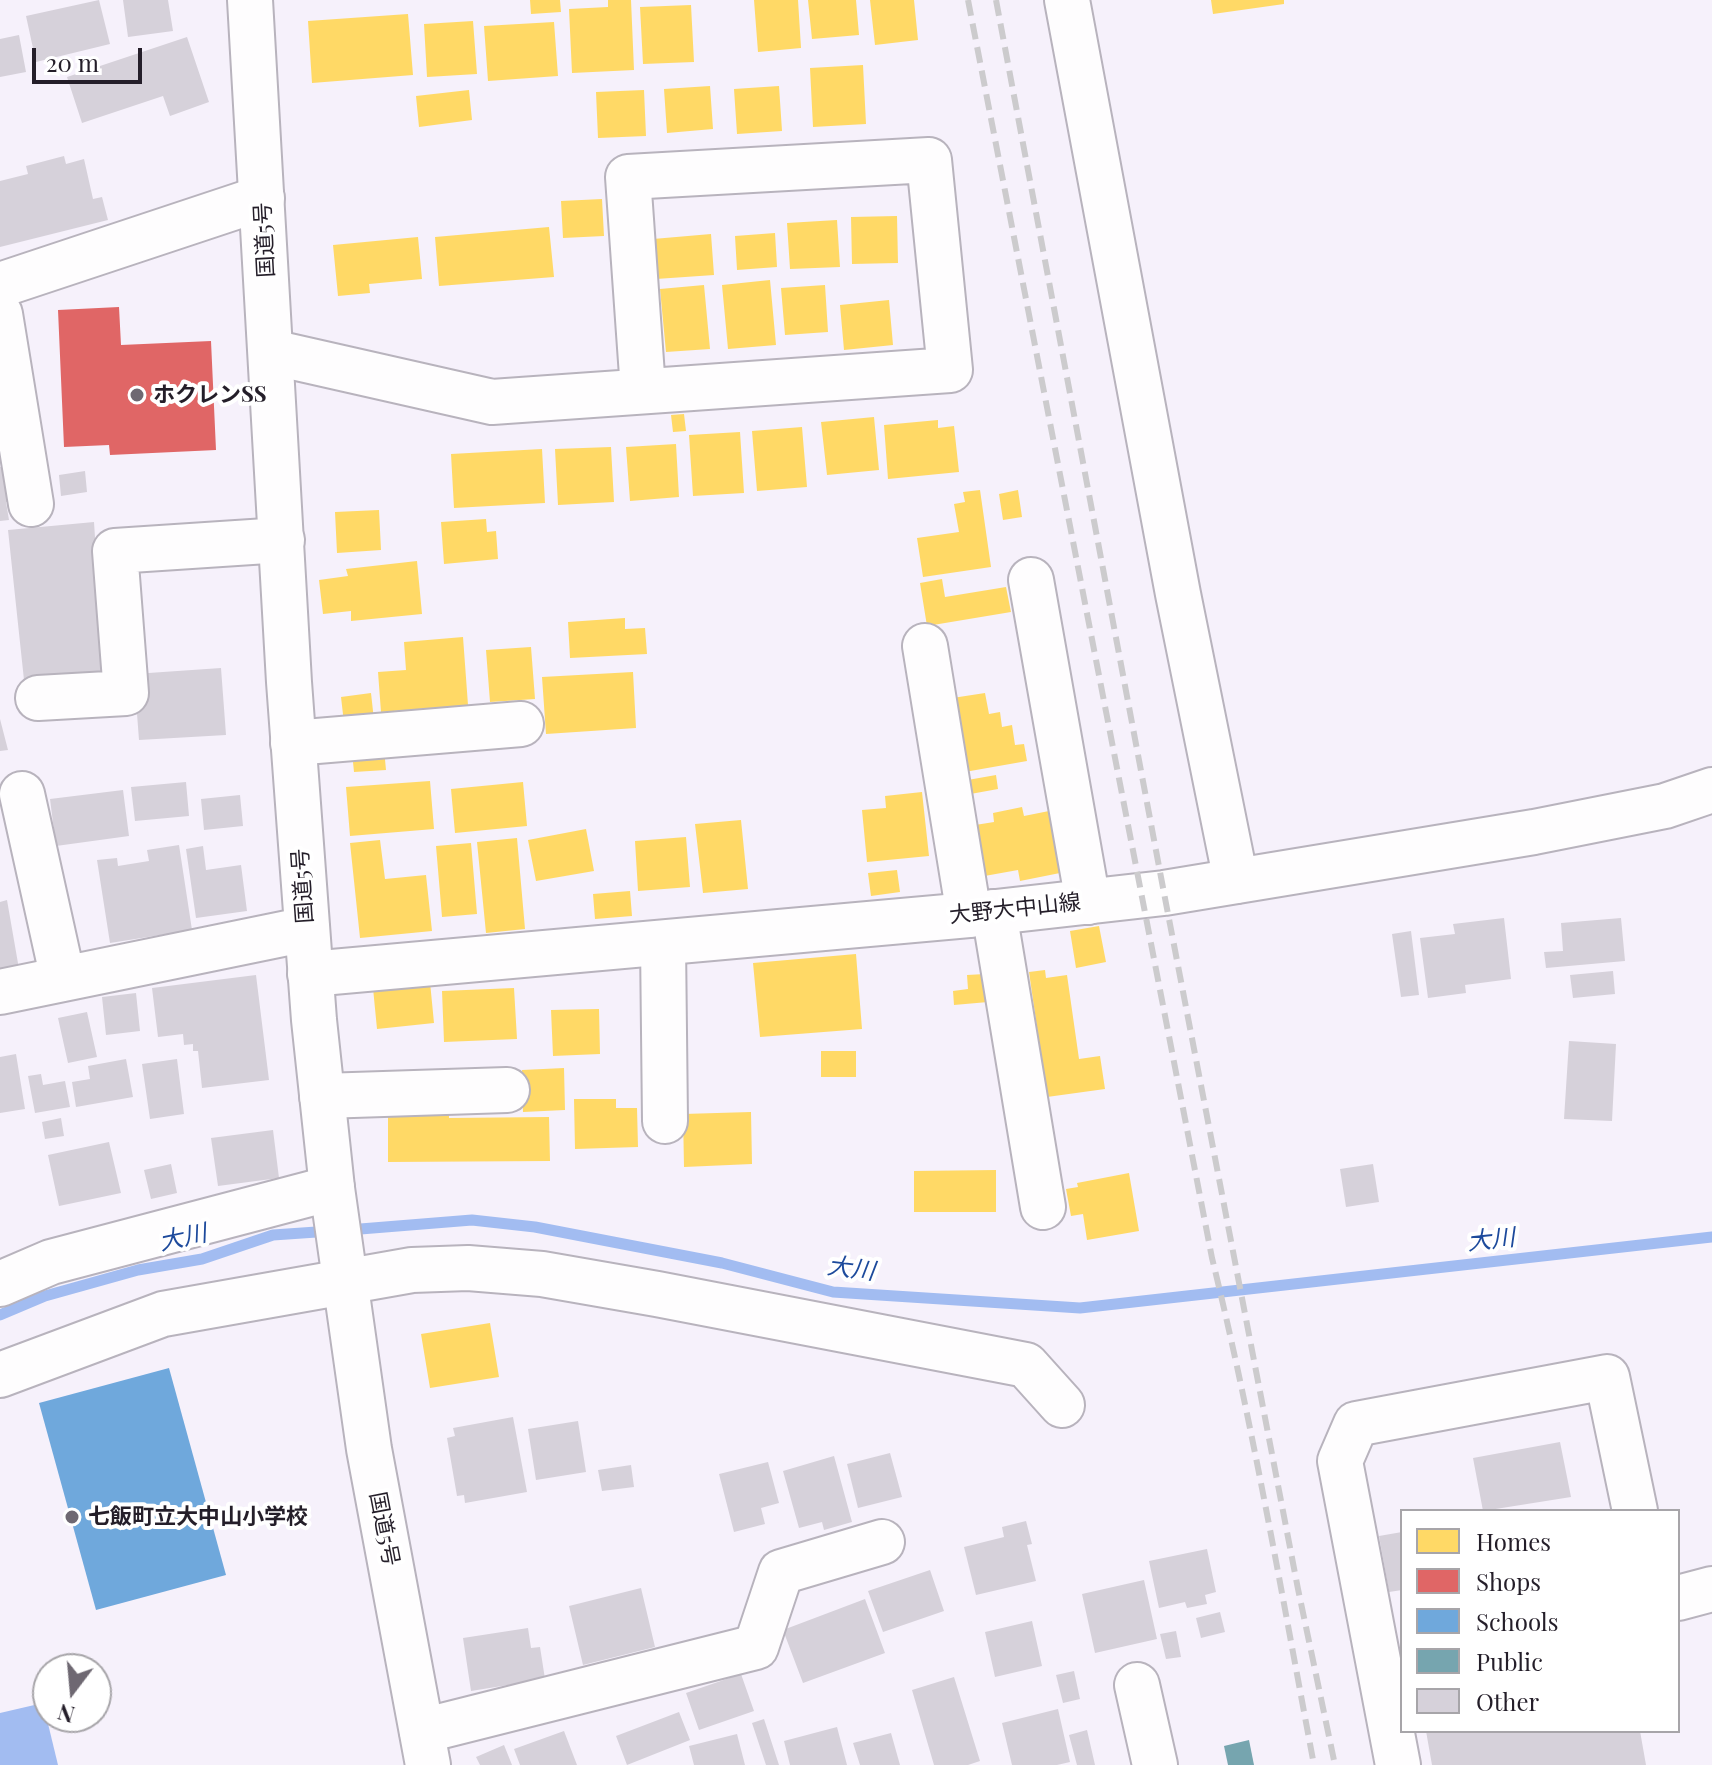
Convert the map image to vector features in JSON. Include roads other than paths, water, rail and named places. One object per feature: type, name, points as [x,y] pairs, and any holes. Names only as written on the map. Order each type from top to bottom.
[{"type":"main road","name":"国道5号","points":[[250,0],[293,743],[322,1096],[369,1449],[425,1748]]},
{"type":"main road","points":[[1067,0],[1178,594],[1236,881]]},
{"type":"main road","points":[[271,352],[492,402],[950,370],[929,160],[628,177],[643,390]]},
{"type":"main road","points":[[0,285],[262,198]]},
{"type":"main road","points":[[0,314],[31,504]]},
{"type":"main road","points":[[38,698],[126,693],[115,551],[282,540]]},
{"type":"main road","points":[[1031,580],[1088,902]]},
{"type":"main road","points":[[925,646],[1043,1207]]},
{"type":"main road","points":[[293,743],[521,724]]},
{"type":"main road","name":"大野大中山線","points":[[310,974],[981,913],[1164,893],[1534,832],[1665,806],[1712,790]]},
{"type":"main road","points":[[22,794],[63,979]]},
{"type":"main road","points":[[0,992],[307,929]]},
{"type":"main road","points":[[663,943],[665,1121]]},
{"type":"main road","points":[[322,1096],[507,1090]]},
{"type":"main road","points":[[0,1284],[51,1262],[333,1196]]},
{"type":"main road","points":[[0,1375],[163,1314],[344,1270],[468,1268],[542,1274],[1026,1365],[1062,1405]]},
{"type":"main road","points":[[1398,1765],[1340,1461],[1356,1424],[1607,1377],[1635,1509]]},
{"type":"main road","points":[[425,1748],[756,1647],[781,1572],[882,1542]]},
{"type":"main road","points":[[1680,1597],[1712,1589]]},
{"type":"main road","points":[[1137,1685],[1155,1765]]},
{"type":"water","points":[[32,1706],[32,1733],[50,1733],[58,1765],[0,1765],[0,1713]]},
{"type":"waterway","name":"大川","points":[[348,1230],[472,1220],[535,1227],[722,1263],[833,1292],[1080,1308],[1712,1237]]},
{"type":"waterway","name":"大川","points":[[0,1315],[45,1296],[138,1270],[202,1259],[273,1235],[331,1231]]},
{"type":"railway","points":[[968,0],[1212,1258],[1254,1447],[1314,1765]]},
{"type":"railway","points":[[996,0],[1164,893],[1298,1589],[1335,1765]]},
{"type":"place","name":"ホクレンSS","points":[[137,395]]},
{"type":"place","name":"七飯町立大中山小学校","points":[[72,1517]]}]
